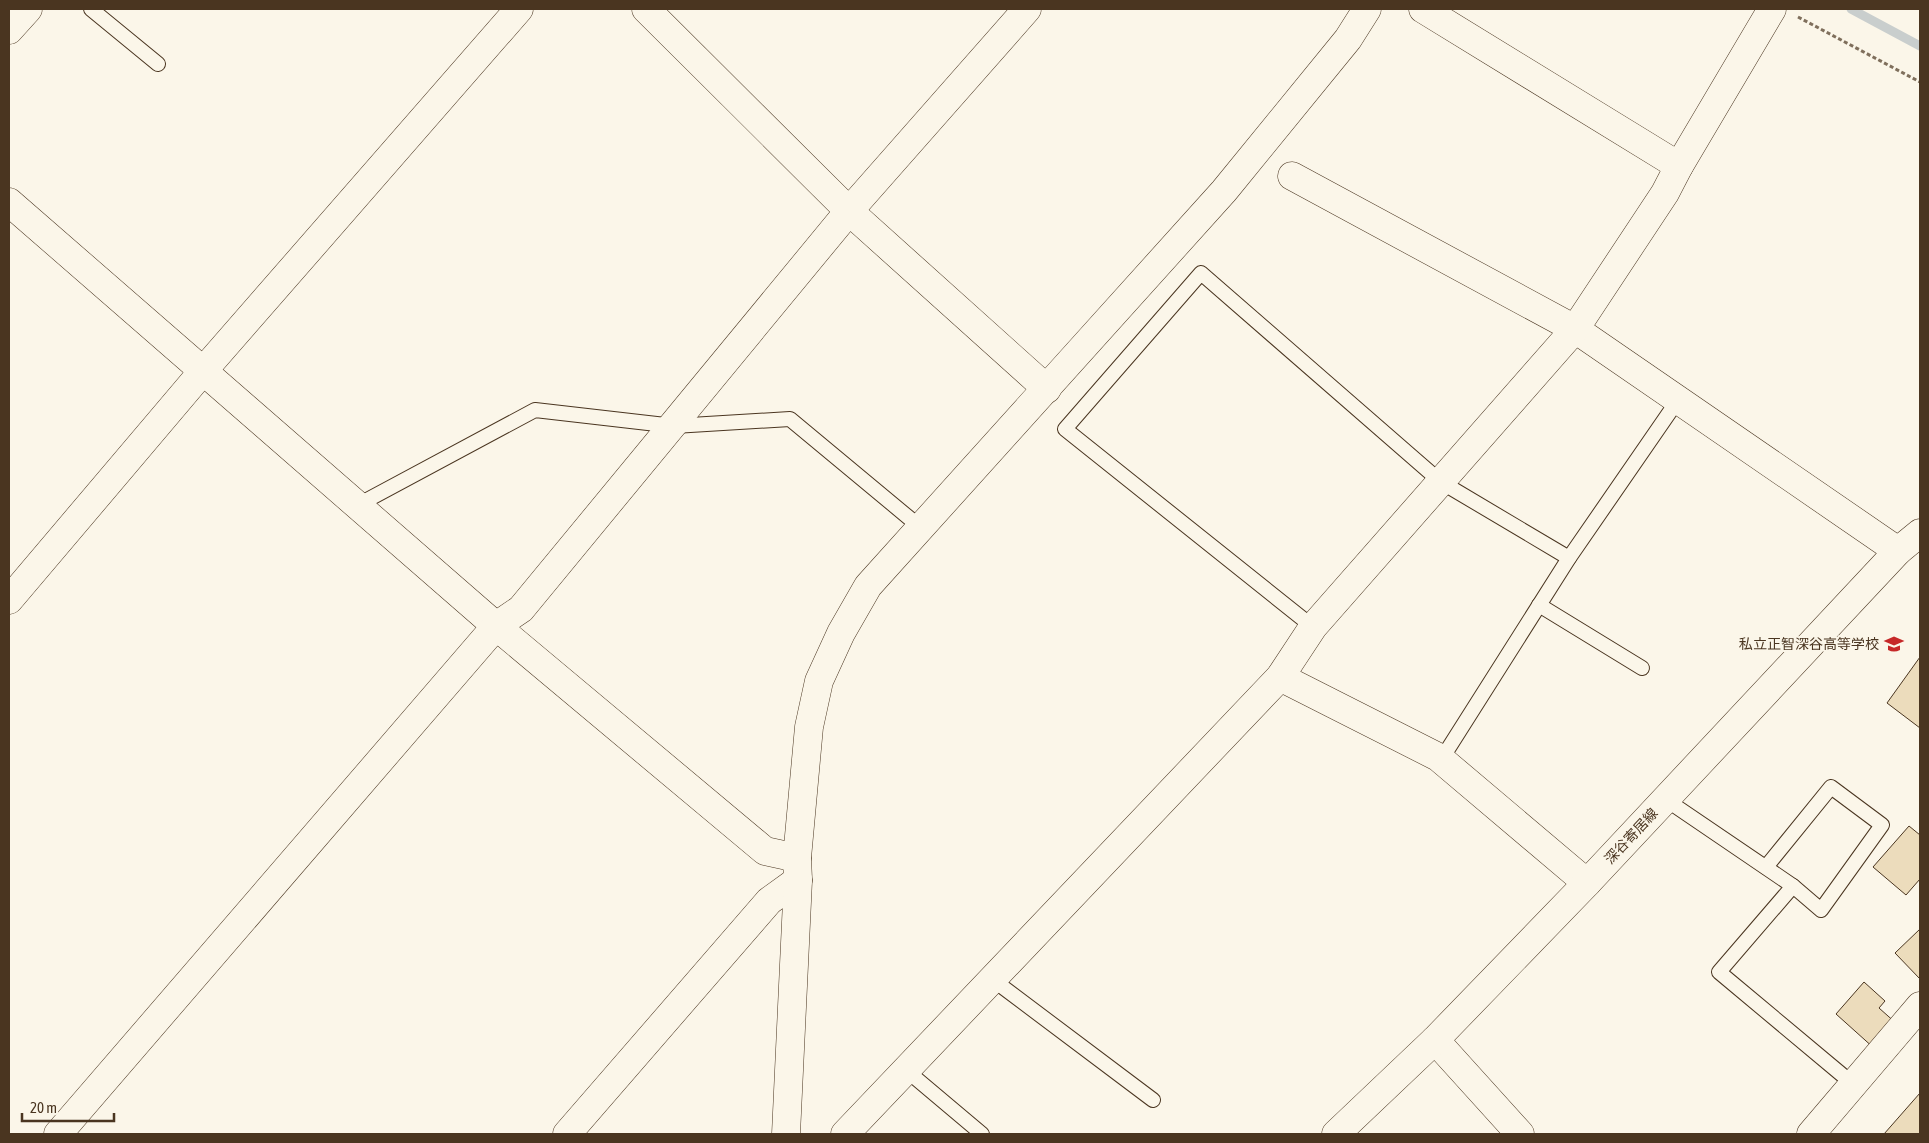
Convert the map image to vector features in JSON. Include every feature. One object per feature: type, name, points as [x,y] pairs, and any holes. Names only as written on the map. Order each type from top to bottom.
[{"type":"street","points":[[9,30],[28,9]]},
{"type":"street","points":[[9,600],[203,371],[520,9]]},
{"type":"street","points":[[646,9],[849,211],[1047,389]]},
{"type":"street","points":[[58,1134],[496,626],[521,609],[674,426],[849,211],[1027,9]]},
{"type":"street","points":[[786,1134],[798,869],[809,727],[819,681],[841,633],[868,586],[1224,191],[1348,39],[1368,9]]},
{"type":"street","points":[[1423,9],[1679,166]]},
{"type":"street","points":[[845,1134],[1280,677],[1313,627],[1575,329],[1665,194],[1679,166],[1781,11]]},
{"type":"street","points":[[1292,176],[1575,329],[1898,552]]},
{"type":"street","points":[[9,202],[496,626],[765,851],[798,869]]},
{"type":"street","name":"深谷寄居線","points":[[1336,1134],[1435,1040],[1587,883],[1898,552],[1920,533]]},
{"type":"street","points":[[1280,677],[1441,760],[1587,883]]},
{"type":"street","points":[[567,1134],[798,869]]},
{"type":"street","points":[[1811,1134],[1920,1006]]},
{"type":"street","points":[[1435,1040],[1520,1134]]},
{"type":"lane","points":[[90,9],[158,64]]},
{"type":"lane","points":[[1313,627],[1065,429],[1201,272],[1441,482],[1569,558]]},
{"type":"lane","points":[[1441,760],[1569,558],[1678,400]]},
{"type":"lane","points":[[356,506],[535,410],[674,426],[790,420],[920,527]]},
{"type":"lane","points":[[1539,605],[1642,668]]},
{"type":"lane","points":[[1665,799],[1793,886],[1821,910],[1882,825],[1832,787],[1766,867]]},
{"type":"lane","points":[[1793,886],[1719,972],[1853,1084]]},
{"type":"lane","points":[[992,979],[1153,1100]]},
{"type":"lane","points":[[906,1070],[982,1134]]},
{"type":"path","points":[[1781,11],[1920,82]]},
{"type":"building","points":[[1920,657],[1920,728],[1887,703]]},
{"type":"building","points":[[1909,826],[1920,835],[1920,879],[1906,895],[1873,867]]},
{"type":"building","points":[[1920,929],[1920,979],[1895,953]]},
{"type":"building","points":[[1864,982],[1885,1001],[1879,1008],[1897,1024],[1875,1049],[1836,1014]]},
{"type":"building","points":[[1920,1093],[1920,1134],[1884,1134]]},
{"type":"waterway","points":[[1851,9],[1920,46]]},
{"type":"place","name":"私立正智深谷高等学校","points":[[1894,644]]}]
